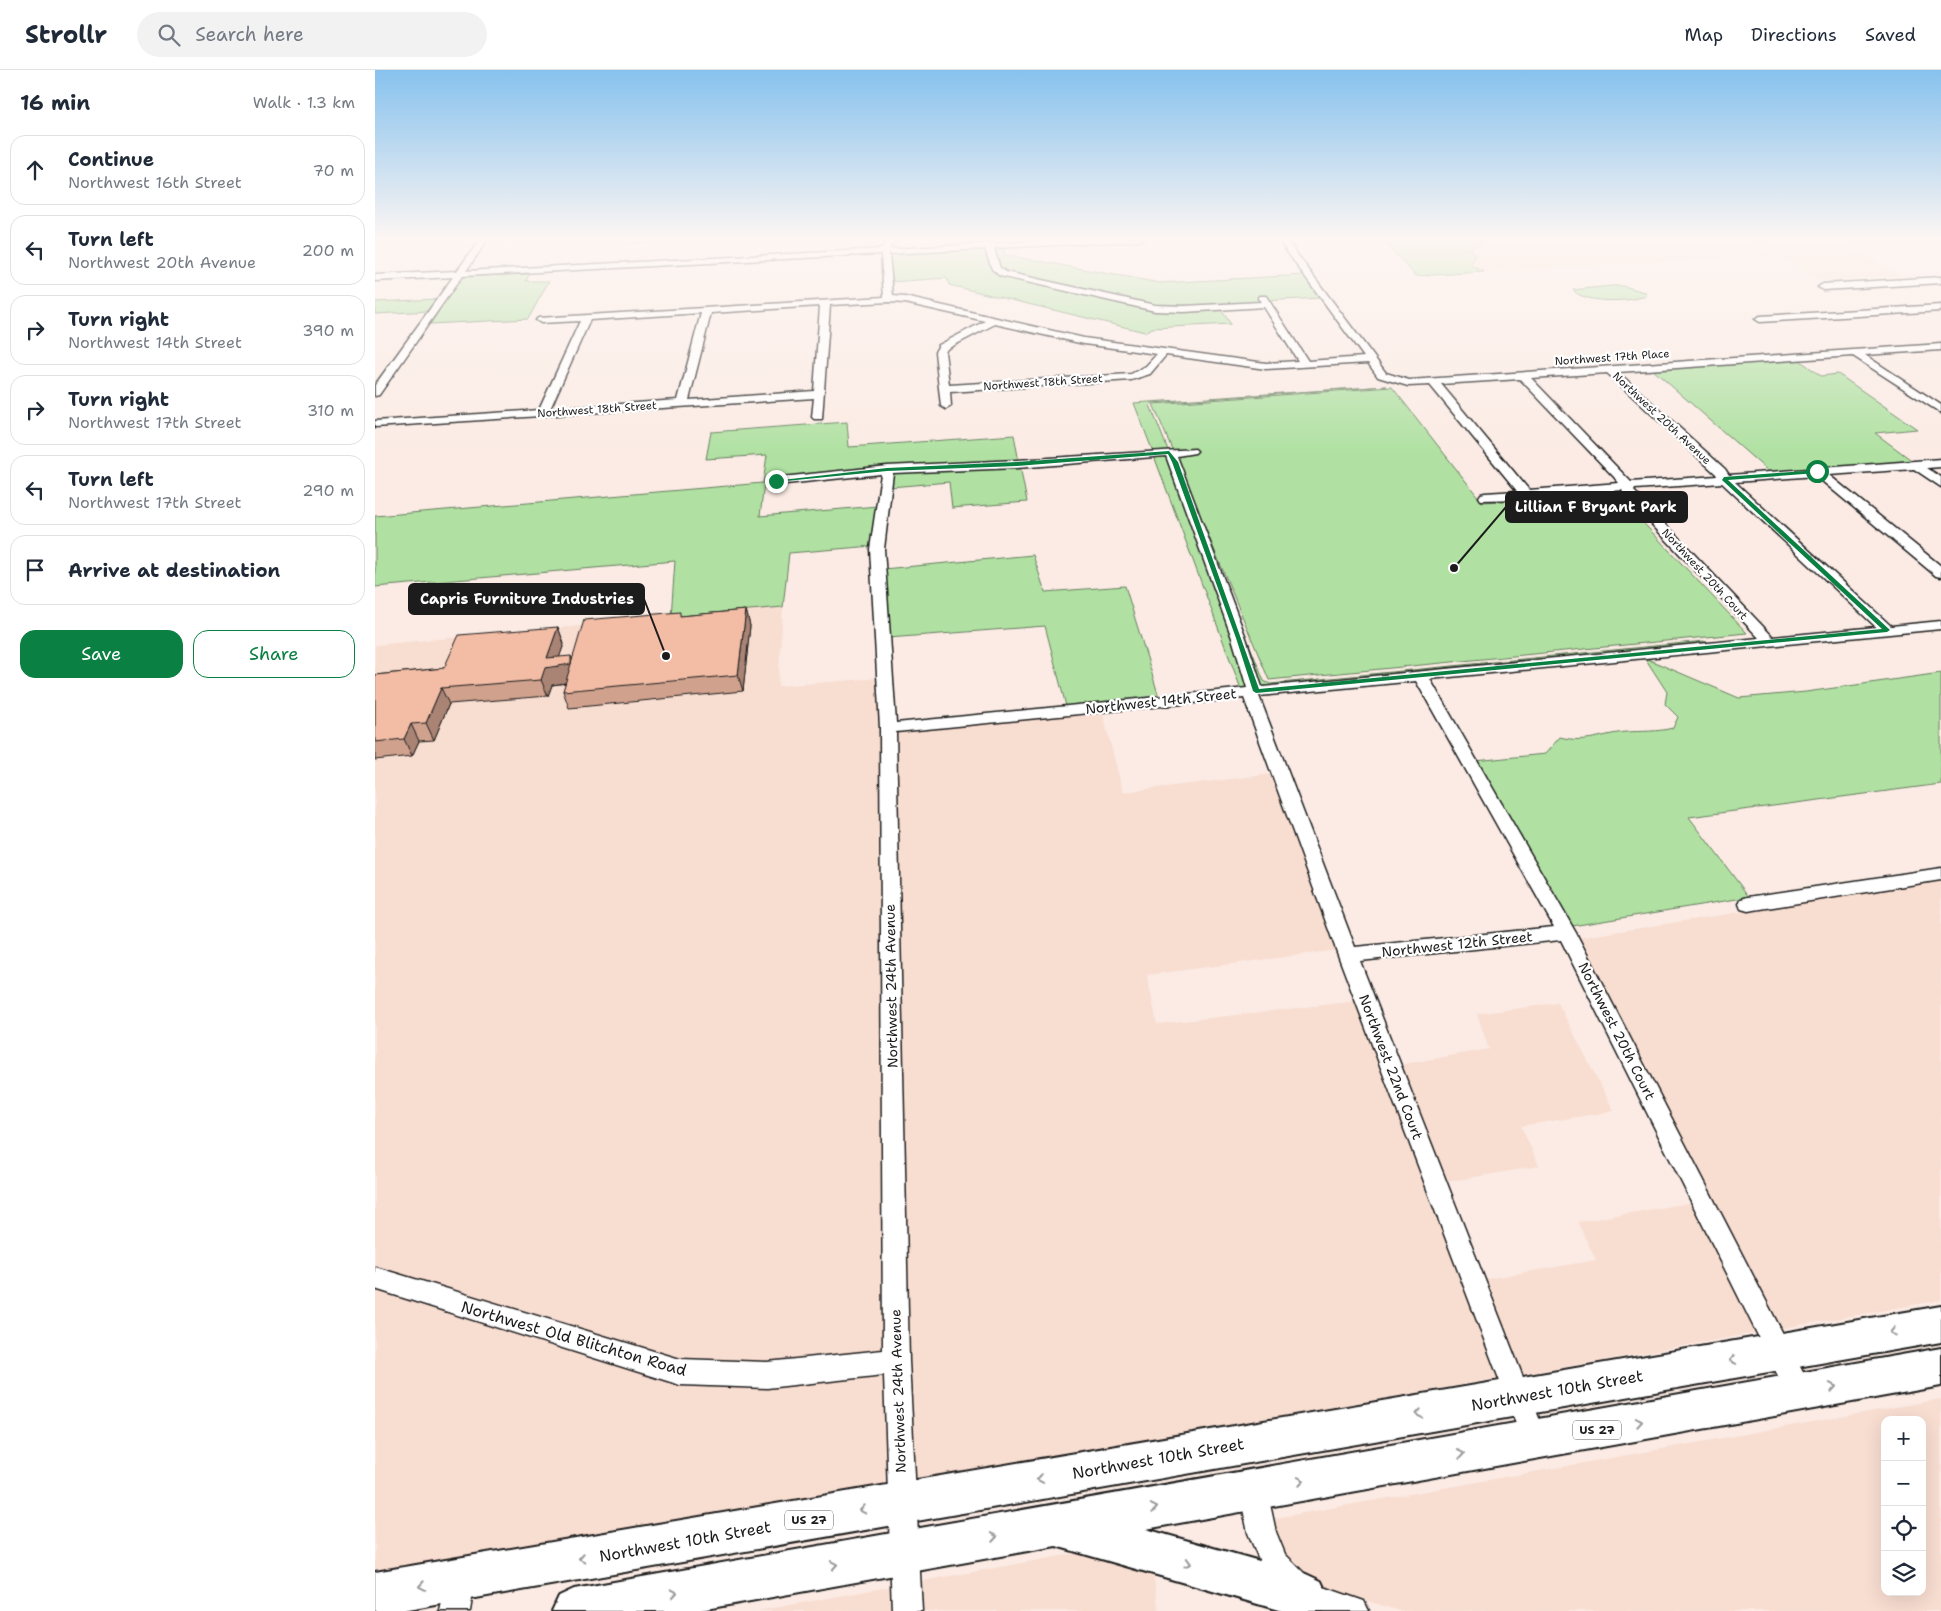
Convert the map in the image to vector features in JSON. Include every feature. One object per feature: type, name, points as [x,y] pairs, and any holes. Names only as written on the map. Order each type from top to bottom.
[{"type":"highway","name":"Northwest 10th Street","points":[[375,1594],[458,1595],[901,1504],[1941,1324]]},
{"type":"highway","name":"US 27","points":[[574,1611],[1535,1441],[1941,1367]]},
{"type":"highway","points":[[1057,1526],[1305,1596]]},
{"type":"street","points":[[375,393],[434,310]]},
{"type":"street","points":[[541,320],[707,310],[683,403]]},
{"type":"street","points":[[818,417],[825,310]]},
{"type":"street","points":[[947,310],[1084,341],[1266,366],[1371,360]]},
{"type":"street","points":[[1271,310],[1306,365]]},
{"type":"street","name":"Northwest 17th Place","points":[[1334,310],[1383,375],[1393,380],[1408,383],[1940,347]]},
{"type":"street","points":[[1760,319],[1910,310]]},
{"type":"street","points":[[543,412],[586,318]]},
{"type":"street","points":[[946,406],[940,352],[943,347],[993,321]]},
{"type":"street","name":"Northwest 18th Street","points":[[943,389],[1143,375],[1155,365],[1163,352]]},
{"type":"street","points":[[1855,353],[1941,410]]},
{"type":"street","name":"Northwest 20th Avenue","points":[[1610,370],[1721,472],[1724,478],[1887,630]]},
{"type":"street","name":"Northwest 20th Court","points":[[1522,376],[1629,488],[1628,492],[1769,641]]},
{"type":"street","points":[[1433,381],[1527,495]]},
{"type":"street","name":"Northwest 18th Street","points":[[375,424],[819,394]]},
{"type":"street","points":[[776,481],[887,470],[1017,464],[1191,451]]},
{"type":"street","name":"Northwest 22nd Court","points":[[1169,453],[1175,462],[1239,638],[1253,691],[1348,955],[1535,1441]]},
{"type":"street","points":[[1485,497],[1629,488],[1724,478],[1941,463]]},
{"type":"street","points":[[1915,464],[1941,483]]},
{"type":"street","name":"Northwest 24th Avenue","points":[[887,470],[877,549],[888,728],[896,1361],[907,1611]]},
{"type":"street","points":[[1817,471],[1941,572]]},
{"type":"street","name":"Northwest 14th Street","points":[[888,728],[1941,625]]},
{"type":"street","name":"Northwest 20th Court","points":[[1420,675],[1567,933],[1801,1393]]},
{"type":"street","points":[[1748,904],[1941,874]]},
{"type":"street","name":"Northwest 12th Street","points":[[1348,955],[1567,933]]},
{"type":"street","name":"Northwest Old Blitchton Road","points":[[375,1278],[680,1372],[767,1375],[896,1361]]},
{"type":"street","points":[[1253,1490],[1262,1534],[1275,1564],[1305,1596],[1354,1611]]},
{"type":"shaded area","points":[[783,607],[778,686],[879,678],[882,729],[886,1351],[769,1364],[684,1361],[375,1266],[375,645]]},
{"type":"shaded area","points":[[1102,711],[1123,792],[1273,774],[1338,950],[1147,975],[1157,1024],[1358,1001],[1501,1378],[911,1480],[895,732]]},
{"type":"shaded area","points":[[1941,880],[1941,1300],[1779,1329],[1577,938]]},
{"type":"shaded area","points":[[1558,1003],[1614,1111],[1521,1126],[1539,1166],[1446,1182],[1486,1279],[1596,1260],[1578,1222],[1695,1202],[1761,1332],[1520,1375],[1399,1065],[1489,1049],[1477,1014]]},
{"type":"shaded area","points":[[375,1289],[675,1383],[886,1373],[890,1484],[375,1571]]},
{"type":"shaded area","points":[[1941,1399],[1941,1611],[1400,1611],[1310,1583],[1284,1556],[1270,1519]]},
{"type":"shaded area","points":[[1094,1550],[1152,1567],[1159,1611],[918,1611],[917,1582]]},
{"type":"shaded area","points":[[894,1586],[895,1611],[757,1611]]},
{"type":"green space","points":[[375,310],[431,310],[430,311],[375,314]]},
{"type":"green space","points":[[439,310],[533,310],[528,319],[430,324]]},
{"type":"green space","points":[[1053,310],[1221,310],[1231,324],[1152,328],[1145,332]]},
{"type":"green space","points":[[1798,359],[1821,376],[1838,374],[1917,429],[1875,433],[1914,462],[1769,472],[1652,369]]},
{"type":"green space","points":[[1387,386],[1152,403],[1150,405],[1168,450],[1153,452],[1134,403]]},
{"type":"green space","points":[[1392,387],[1482,502],[1617,495],[1747,633],[1269,680],[1153,404]]},
{"type":"green space","points":[[847,422],[849,447],[1014,435],[1019,462],[771,479],[771,483],[764,484],[760,516],[878,506],[873,546],[789,553],[783,607],[671,617],[675,561],[375,587],[375,516],[763,483],[767,455],[706,459],[711,432]]},
{"type":"green space","points":[[1166,455],[1249,688],[1241,689],[1154,456]]},
{"type":"green space","points":[[1020,466],[1027,502],[952,508],[949,482],[890,487],[892,472]]},
{"type":"green space","points":[[1033,555],[1045,592],[1125,586],[1159,697],[1066,706],[1045,626],[888,638],[883,569]]},
{"type":"green space","points":[[1239,619],[1264,681],[1270,684],[1704,641],[1707,643],[1261,687]]},
{"type":"green space","points":[[1645,658],[1739,698],[1806,692],[1941,673],[1941,784],[1689,817],[1749,897],[1572,926],[1475,761],[1545,754],[1560,737],[1586,739],[1617,733],[1673,728],[1678,717],[1665,704],[1667,692]]},
{"type":"building","points":[[746,610],[738,675],[563,691],[584,620],[680,612],[680,616]]},
{"type":"building","points":[[558,627],[547,658],[571,656],[571,664],[545,668],[541,680],[441,688],[426,723],[411,724],[404,739],[375,742],[375,675],[444,668],[459,635]]},
{"type":"place","name":"Lillian F Bryant Park","points":[[1454,568]]},
{"type":"place","name":"Capris Furniture Industries","points":[[666,656]]},
{"type":"route","points":[[776,481],[928,467],[1017,464],[1169,453],[1175,462],[1201,538],[1239,638],[1256,691],[1887,630],[1724,478],[1817,471]]}]
